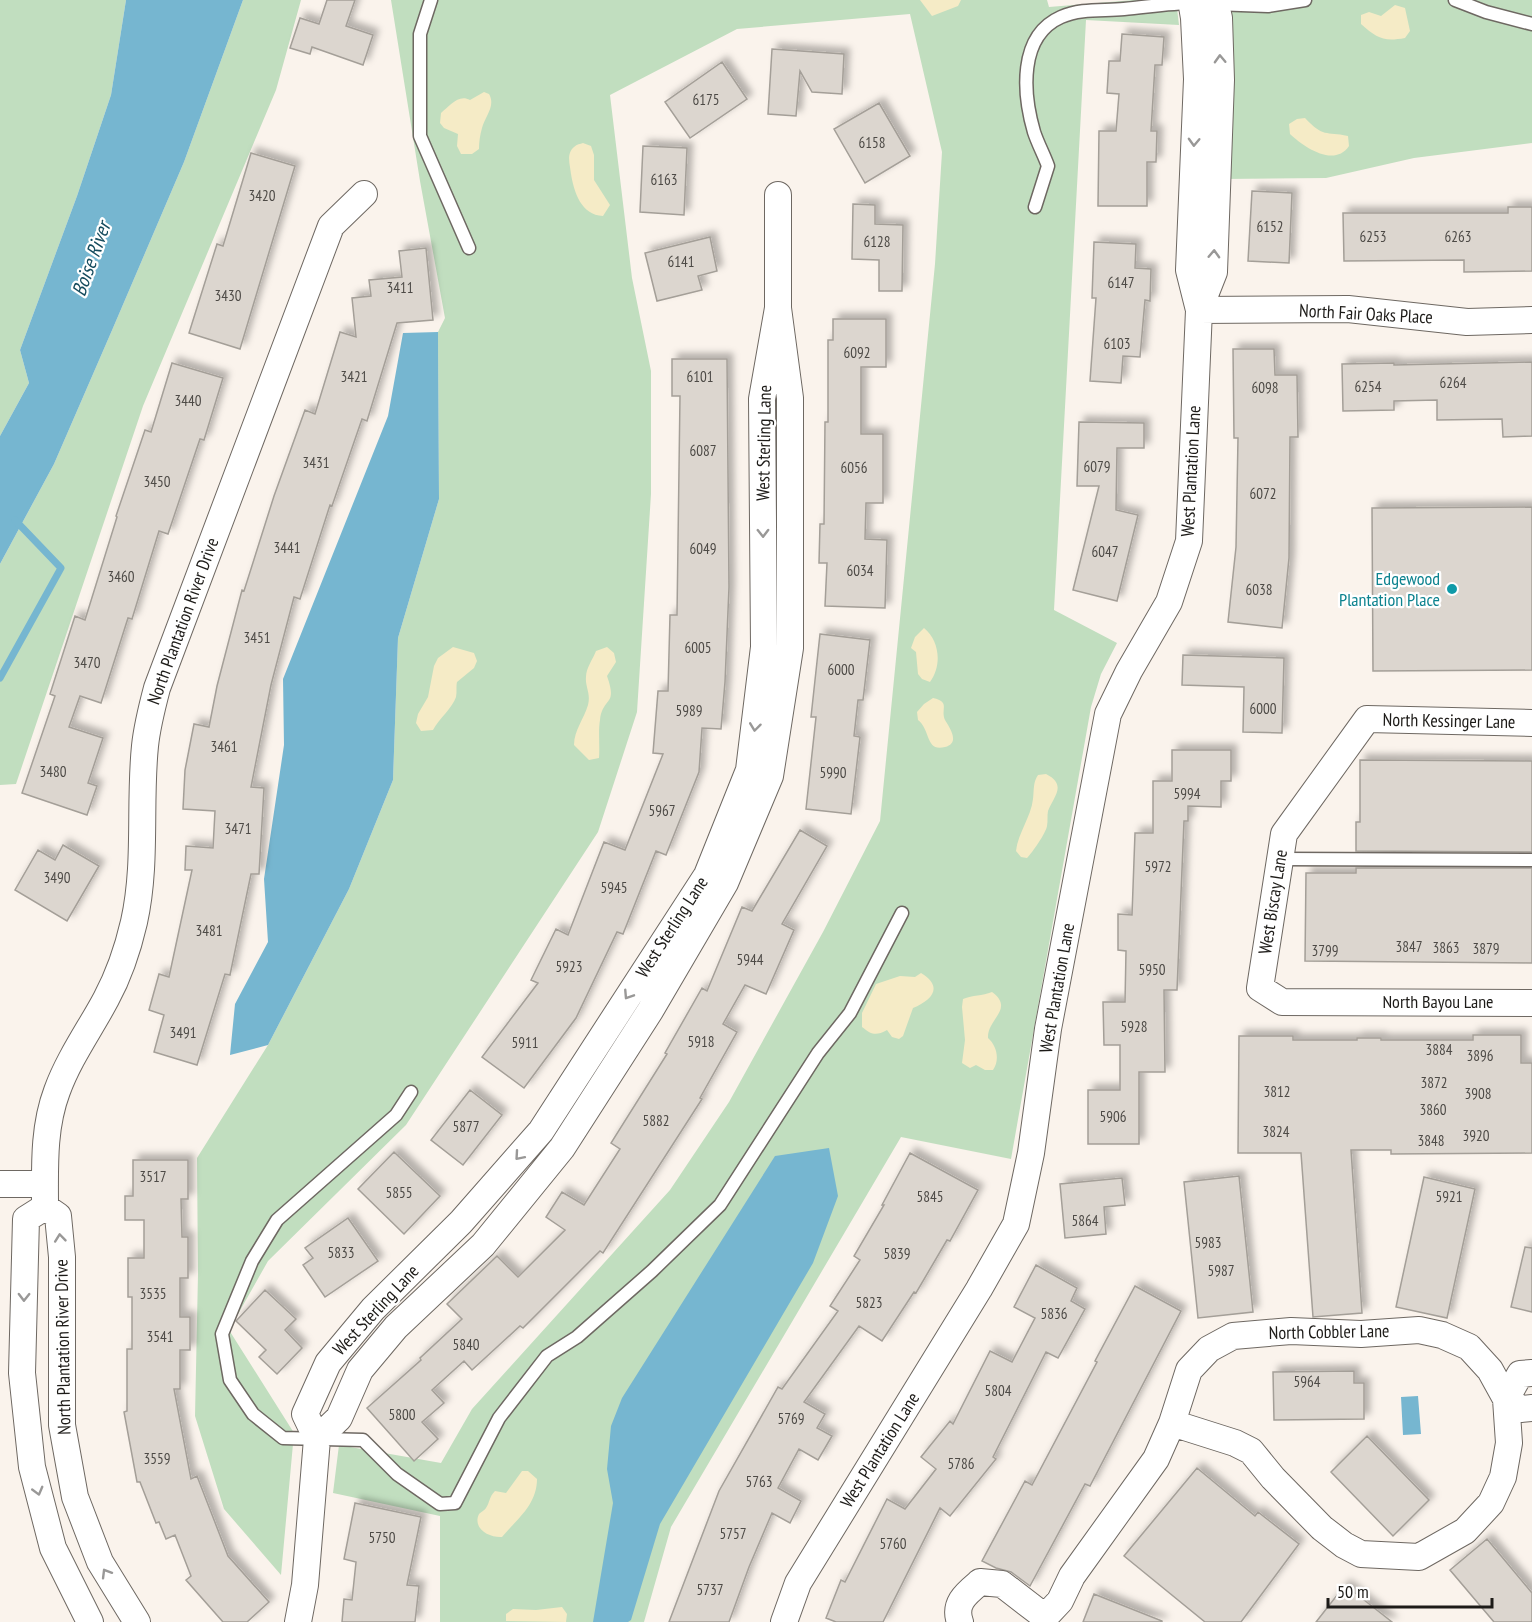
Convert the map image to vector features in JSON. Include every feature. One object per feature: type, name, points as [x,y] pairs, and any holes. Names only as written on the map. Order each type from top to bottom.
[{"type":"street","name":"West Plantation Lane","points":[[784,1622],[798,1583],[979,1289],[1016,1224],[1031,1153],[1048,1029],[1108,714],[1129,671],[1169,602],[1189,541],[1200,310],[1189,270],[1197,79],[1203,2]]},
{"type":"street","name":"North Plantation River Drive","points":[[137,1622],[100,1562],[75,1497],[62,1425],[62,1257],[58,1216],[45,1195],[46,1138],[57,1089],[108,997],[134,924],[143,850],[145,743],[157,688],[331,226],[364,194]]},
{"type":"street","name":"West Sterling Lane","points":[[298,1622],[305,1585],[317,1439],[305,1414],[328,1363],[373,1309],[461,1222],[541,1131],[707,875],[749,770],[764,647],[762,399],[778,308],[778,195]]},
{"type":"street","name":"North Fair Oaks Place","points":[[1200,310],[1348,309],[1467,322],[1532,320]]},
{"type":"street","name":"North Kessinger Lane","points":[[1367,719],[1532,723]]},
{"type":"street","name":"West Biscay Lane","points":[[1344,1002],[1282,1002],[1260,988],[1284,834],[1367,719]]},
{"type":"street","name":"North Bayou Lane","points":[[1344,1002],[1532,1003]]},
{"type":"street","points":[[0,1184],[45,1195]]},
{"type":"street","name":"North Plantation River Drive","points":[[45,1195],[26,1219],[22,1373],[32,1467],[53,1548],[90,1622]]},
{"type":"street","name":"North Cobbler Lane","points":[[960,1622],[957,1615],[962,1597],[980,1582],[1002,1584],[1044,1619],[1060,1600],[1072,1576],[1156,1459],[1172,1423],[1189,1370],[1209,1349],[1233,1336],[1292,1330],[1361,1334],[1419,1330],[1442,1335],[1469,1347],[1490,1371],[1506,1399],[1509,1443],[1503,1477],[1491,1503],[1465,1531],[1419,1557],[1361,1554],[1344,1545],[1322,1528],[1273,1478],[1251,1451],[1235,1443],[1172,1423]]},
{"type":"street","points":[[1532,1373],[1520,1374],[1506,1399],[1521,1409],[1532,1408]]},
{"type":"lane","points":[[431,0],[420,34],[420,136],[469,248]]},
{"type":"lane","points":[[1035,207],[1048,166],[1034,133],[1026,93],[1030,51],[1044,26],[1062,16],[1094,9],[1203,2],[1268,6],[1305,0]]},
{"type":"lane","points":[[1455,0],[1486,12],[1532,24]]},
{"type":"lane","points":[[1280,859],[1532,860]]},
{"type":"lane","points":[[411,1092],[396,1115],[277,1220],[252,1261],[222,1334],[230,1380],[253,1414],[283,1438],[363,1440],[397,1474],[431,1498],[440,1504],[454,1503],[500,1418],[547,1356],[577,1337],[720,1205],[818,1053],[850,1013],[902,913]]},
{"type":"green space","points":[[0,0],[126,0],[111,95],[77,196],[20,350],[29,383],[0,436]]},
{"type":"green space","points":[[243,0],[301,0],[276,90],[143,406],[16,784],[0,785],[0,564],[54,464],[113,328],[184,162]]},
{"type":"green space","points":[[391,0],[1047,0],[1049,7],[1134,0],[1176,0],[1179,25],[1086,20],[1054,610],[1117,643],[1101,674],[1091,707],[1011,1159],[901,1137],[671,1527],[644,1622],[440,1622],[440,1516],[333,1493],[339,1445],[441,1463],[472,1409],[670,1190],[729,1102],[823,932],[880,821],[935,264],[942,152],[910,14],[737,29],[610,95],[632,278],[651,371],[651,494],[637,712],[598,832],[406,1125],[268,1261],[229,1330],[294,1433],[281,1575],[224,1509],[195,1416],[198,1274],[197,1158],[268,1045],[349,889],[393,780],[398,638],[439,499],[438,332],[445,318]]},
{"type":"green space","points":[[1227,0],[1532,0],[1532,143],[1414,158],[1326,178],[1224,179]]},
{"type":"sand","points":[[920,0],[961,0],[958,6],[932,16]]},
{"type":"sand","points":[[1395,5],[1405,8],[1410,31],[1405,38],[1381,38],[1361,24],[1361,15],[1369,12],[1381,16]]},
{"type":"sand","points":[[484,92],[489,94],[491,103],[481,131],[479,149],[472,154],[461,154],[457,146],[458,134],[444,128],[440,123],[441,113],[458,100],[470,100]]},
{"type":"sand","points":[[1305,118],[1325,133],[1348,136],[1349,146],[1343,152],[1327,155],[1303,144],[1290,134],[1289,124],[1297,119]]},
{"type":"sand","points":[[583,143],[591,146],[594,155],[594,180],[610,205],[603,216],[589,212],[580,201],[574,188],[569,156],[574,147]]},
{"type":"sand","points":[[924,628],[933,640],[938,654],[934,676],[930,682],[922,679],[918,674],[916,652],[911,648],[915,637]]},
{"type":"sand","points":[[453,647],[474,653],[477,661],[474,668],[457,682],[454,701],[433,730],[421,731],[416,723],[418,714],[428,697],[434,666],[438,658]]},
{"type":"sand","points":[[607,647],[614,653],[616,662],[607,676],[611,693],[600,720],[599,758],[589,760],[574,745],[574,740],[588,705],[587,670],[596,651]]},
{"type":"sand","points":[[933,698],[943,704],[945,720],[953,739],[950,745],[945,747],[939,748],[931,743],[918,720],[917,712]]},
{"type":"sand","points":[[1046,774],[1053,778],[1058,787],[1048,811],[1046,829],[1027,858],[1021,857],[1016,851],[1017,844],[1032,806],[1035,780],[1038,775]]},
{"type":"sand","points":[[921,973],[932,983],[933,993],[926,1001],[913,1008],[903,1036],[899,1039],[892,1037],[887,1030],[874,1034],[862,1027],[862,1013],[876,984],[900,976],[915,977]]},
{"type":"sand","points":[[992,992],[1001,1004],[1001,1009],[991,1025],[988,1038],[995,1049],[997,1058],[995,1066],[993,1070],[985,1070],[976,1065],[970,1068],[962,1063],[965,1040],[963,999]]},
{"type":"sand","points":[[522,1471],[528,1471],[537,1479],[530,1504],[502,1537],[483,1532],[478,1524],[479,1514],[485,1509],[495,1491],[506,1493]]},
{"type":"sand","points":[[562,1607],[567,1614],[566,1622],[506,1621],[506,1614],[513,1609],[536,1610]]},
{"type":"water","name":"Boise River","points":[[126,0],[243,0],[184,162],[113,328],[54,464],[0,564],[0,436],[29,383],[20,350],[77,196],[111,95]]},
{"type":"water","points":[[438,332],[439,499],[398,638],[393,780],[349,889],[268,1045],[230,1055],[235,1004],[268,942],[264,879],[284,745],[283,679],[388,416],[403,333]]},
{"type":"water","points":[[829,1148],[838,1196],[813,1263],[660,1524],[631,1620],[628,1622],[593,1622],[613,1503],[607,1469],[611,1426],[622,1398],[775,1156]]},
{"type":"water","points":[[1418,1396],[1421,1434],[1403,1435],[1401,1397]]},
{"type":"building","points":[[327,0],[355,0],[346,26],[373,35],[363,65],[312,47],[310,54],[290,48],[300,18],[319,24]]},
{"type":"building","points":[[1122,34],[1164,37],[1162,65],[1155,65],[1151,131],[1157,131],[1156,162],[1147,162],[1147,206],[1098,206],[1099,131],[1116,131],[1119,94],[1107,93],[1109,61],[1120,61]]},
{"type":"building","points":[[772,49],[844,54],[842,94],[812,92],[800,71],[796,116],[768,114]]},
{"type":"building","points":[[722,62],[747,99],[690,138],[665,102]]},
{"type":"building","points":[[879,103],[910,156],[865,183],[834,129]]},
{"type":"building","points":[[643,146],[687,148],[684,215],[640,212]]},
{"type":"building","points":[[251,153],[295,166],[240,349],[189,333],[217,244],[223,246]]},
{"type":"building","points":[[1252,191],[1292,193],[1289,263],[1248,261]]},
{"type":"building","points":[[853,204],[875,205],[875,224],[903,225],[902,291],[879,291],[879,260],[852,259]]},
{"type":"building","points":[[1508,207],[1532,207],[1532,271],[1464,272],[1464,260],[1344,261],[1343,213],[1508,213]]},
{"type":"building","points":[[710,237],[717,271],[698,276],[702,290],[657,301],[645,253]]},
{"type":"building","points":[[1094,242],[1136,244],[1135,268],[1151,269],[1150,301],[1145,300],[1140,357],[1123,356],[1121,383],[1090,381],[1096,298],[1092,298]]},
{"type":"building","points":[[426,248],[433,320],[397,323],[367,421],[362,419],[332,506],[330,505],[300,599],[294,597],[271,685],[251,787],[264,788],[259,874],[251,874],[230,975],[225,974],[197,1065],[154,1052],[164,1015],[149,1010],[159,974],[169,977],[192,870],[185,870],[186,846],[213,848],[215,811],[183,809],[185,770],[194,724],[209,727],[217,686],[242,590],[244,591],[274,496],[305,410],[315,414],[340,332],[356,337],[352,298],[371,296],[369,280],[402,277],[399,251]]},
{"type":"building","points":[[833,319],[886,319],[886,367],[861,367],[861,434],[883,434],[883,503],[866,503],[865,539],[887,540],[885,608],[825,606],[827,563],[819,563],[820,524],[824,524],[828,340],[833,340]]},
{"type":"building","points":[[1233,349],[1274,349],[1275,375],[1297,375],[1298,437],[1290,437],[1289,558],[1282,628],[1228,622],[1236,547],[1238,438],[1234,438]]},
{"type":"building","points":[[672,359],[727,359],[729,587],[721,729],[702,728],[699,772],[666,855],[656,851],[623,934],[617,932],[576,1018],[524,1088],[482,1057],[538,983],[531,980],[556,929],[568,935],[604,842],[625,850],[663,754],[653,753],[658,691],[668,691],[670,615],[677,615],[680,396],[672,396]]},
{"type":"building","points":[[1532,362],[1532,436],[1503,437],[1502,419],[1437,420],[1437,400],[1394,401],[1394,410],[1343,411],[1342,364]]},
{"type":"building","points":[[172,363],[223,378],[204,440],[200,439],[168,534],[159,531],[132,619],[128,618],[101,703],[80,696],[69,727],[103,738],[88,783],[97,786],[87,815],[22,793],[55,696],[50,694],[75,616],[85,620],[145,430],[151,432]]},
{"type":"building","points":[[1079,422],[1144,423],[1144,448],[1117,448],[1116,510],[1138,515],[1117,601],[1073,590],[1099,486],[1077,486]]},
{"type":"building","name":"Edgewood Plantation Place","points":[[1532,507],[1532,670],[1373,671],[1372,508]]},
{"type":"building","points":[[820,634],[870,640],[863,700],[858,700],[854,736],[860,737],[851,814],[806,809],[816,717],[811,717]]},
{"type":"building","points":[[1183,655],[1284,658],[1282,733],[1243,732],[1244,687],[1182,685]]},
{"type":"building","points":[[1172,750],[1231,750],[1231,781],[1221,781],[1221,807],[1188,806],[1188,821],[1184,821],[1177,990],[1164,990],[1165,1072],[1139,1072],[1139,1144],[1088,1144],[1088,1090],[1120,1090],[1120,1045],[1104,1045],[1103,1002],[1125,1002],[1126,951],[1118,950],[1118,914],[1132,915],[1135,833],[1153,833],[1153,781],[1172,781]]},
{"type":"building","points":[[1360,760],[1532,761],[1532,852],[1356,851],[1356,822],[1360,822]]},
{"type":"building","points":[[800,830],[827,846],[782,924],[794,930],[766,994],[745,985],[723,1024],[737,1032],[700,1098],[702,1099],[603,1253],[600,1251],[523,1328],[520,1326],[472,1370],[464,1361],[432,1390],[444,1403],[422,1422],[438,1439],[414,1461],[367,1408],[421,1360],[420,1358],[462,1319],[447,1304],[497,1256],[518,1277],[565,1230],[546,1217],[562,1192],[584,1205],[620,1149],[611,1143],[667,1054],[665,1053],[702,988],[707,991],[742,907],[752,911]]},
{"type":"building","points":[[63,845],[99,866],[67,921],[15,890],[38,850],[55,860]]},
{"type":"building","points":[[1356,868],[1532,868],[1532,963],[1305,961],[1306,873],[1356,873]]},
{"type":"building","points":[[1473,1035],[1521,1035],[1521,1063],[1532,1063],[1532,1153],[1391,1154],[1391,1150],[1351,1150],[1362,1313],[1313,1317],[1301,1153],[1238,1153],[1239,1036],[1293,1036],[1293,1040],[1381,1038],[1381,1040],[1473,1040]]},
{"type":"building","points":[[470,1090],[502,1115],[463,1165],[431,1140]]},
{"type":"building","points":[[394,1152],[440,1196],[404,1234],[358,1189]]},
{"type":"building","points":[[910,1153],[978,1190],[950,1241],[947,1240],[916,1293],[914,1292],[882,1341],[859,1326],[804,1402],[825,1414],[817,1428],[832,1436],[818,1460],[799,1449],[778,1488],[801,1501],[790,1523],[772,1513],[729,1622],[669,1622],[719,1491],[778,1387],[782,1389],[838,1311],[830,1306],[860,1260],[854,1256],[884,1205],[882,1205]]},
{"type":"building","points":[[133,1160],[188,1160],[188,1199],[181,1199],[182,1237],[188,1237],[188,1278],[180,1278],[180,1317],[190,1317],[190,1350],[180,1350],[180,1389],[174,1389],[191,1479],[197,1476],[228,1556],[269,1602],[247,1622],[223,1622],[186,1580],[191,1576],[175,1535],[166,1539],[159,1522],[156,1523],[140,1482],[137,1482],[124,1412],[127,1411],[127,1349],[132,1349],[132,1297],[128,1297],[128,1258],[144,1258],[144,1220],[125,1220],[125,1196],[133,1196]]},
{"type":"building","points":[[1239,1176],[1253,1312],[1198,1318],[1184,1182]]},
{"type":"building","points":[[1424,1177],[1475,1189],[1447,1318],[1396,1307]]},
{"type":"building","points":[[1122,1178],[1125,1205],[1104,1207],[1106,1234],[1065,1238],[1060,1184]]},
{"type":"building","points":[[348,1218],[378,1261],[325,1297],[303,1265],[313,1258],[305,1248]]},
{"type":"building","points":[[1525,1247],[1532,1248],[1532,1312],[1511,1307]]},
{"type":"building","points":[[1036,1265],[1077,1288],[1071,1301],[1085,1309],[1058,1358],[1046,1352],[993,1457],[996,1459],[950,1516],[940,1508],[883,1622],[836,1622],[826,1618],[841,1580],[845,1582],[887,1499],[905,1509],[936,1469],[921,1457],[950,1421],[953,1424],[990,1351],[1012,1362],[1035,1318],[1014,1307]]},
{"type":"building","points":[[1135,1286],[1181,1311],[1090,1486],[1085,1484],[1030,1586],[1011,1572],[982,1561],[1025,1481],[1032,1485]]},
{"type":"building","points":[[265,1290],[296,1319],[285,1330],[302,1348],[277,1374],[259,1357],[266,1350],[236,1321]]},
{"type":"building","points":[[1354,1371],[1354,1383],[1364,1383],[1364,1419],[1274,1420],[1273,1372]]},
{"type":"building","points":[[1367,1436],[1429,1500],[1393,1536],[1331,1472]]},
{"type":"building","points":[[1197,1468],[1255,1516],[1258,1512],[1299,1544],[1241,1622],[1205,1622],[1124,1556]]},
{"type":"building","points":[[355,1503],[421,1517],[407,1585],[419,1586],[415,1622],[342,1622],[344,1599],[352,1600],[356,1562],[344,1559]]},
{"type":"building","points":[[1487,1539],[1532,1593],[1532,1622],[1494,1622],[1450,1570]]},
{"type":"building","points":[[1345,1585],[1392,1622],[1316,1622]]},
{"type":"building","points":[[1094,1594],[1162,1621],[1162,1622],[1083,1622]]},
{"type":"waterway","points":[[0,678],[61,568],[15,520]]},
{"type":"place","name":"Edgewood Plantation Place","points":[[1452,589]]}]
